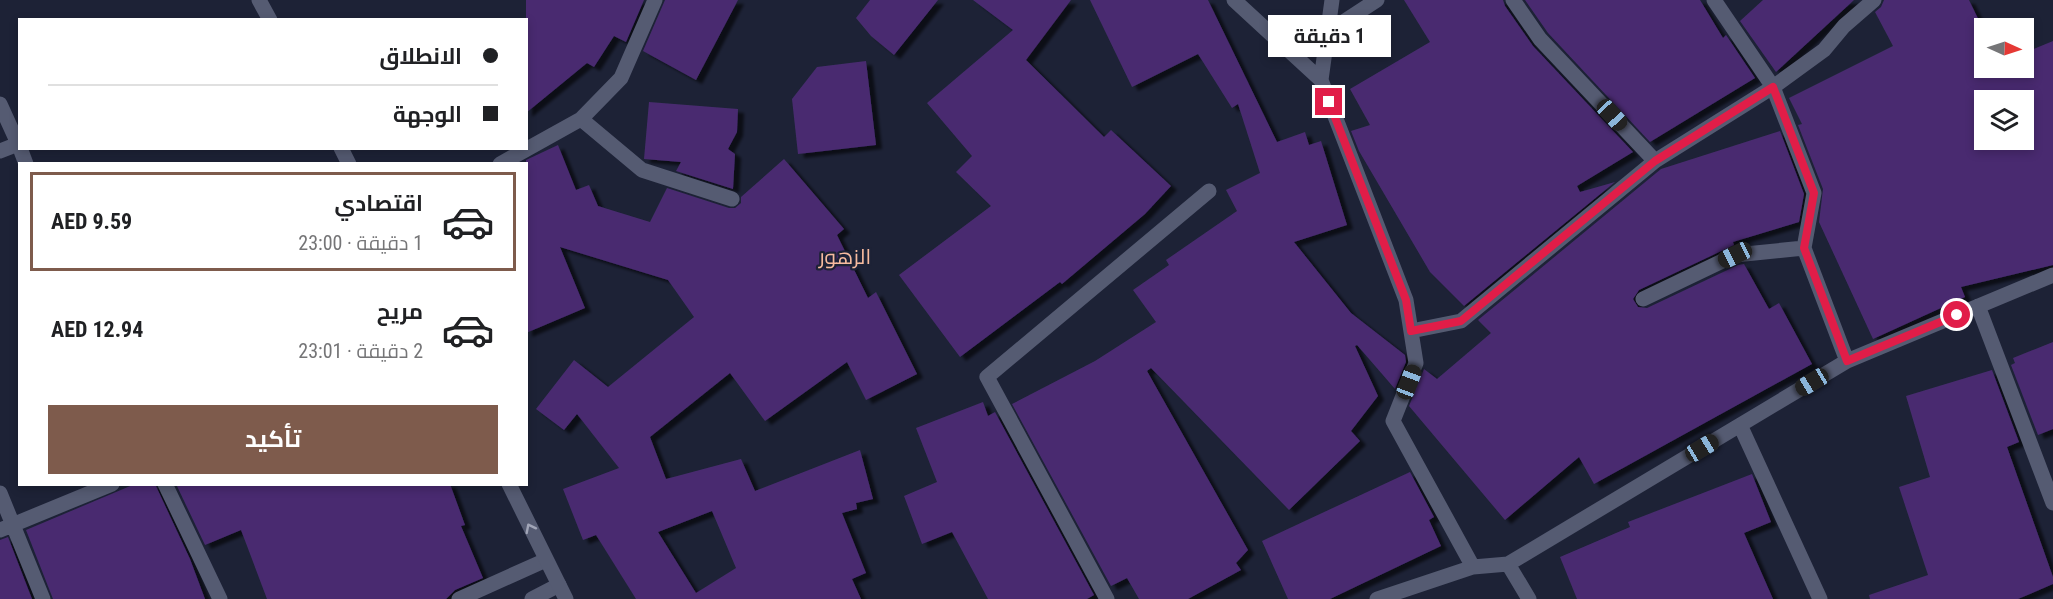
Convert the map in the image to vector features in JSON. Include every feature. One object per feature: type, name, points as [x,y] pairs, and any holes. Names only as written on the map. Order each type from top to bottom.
[{"type":"street","points":[[259,0],[269,18]]},
{"type":"street","points":[[528,148],[581,119],[621,78],[656,0]]},
{"type":"street","points":[[1234,0],[1321,80],[1406,300],[1416,363],[1393,422],[1473,567]]},
{"type":"street","points":[[1321,80],[1332,0]]},
{"type":"street","points":[[1328,32],[1377,0]]},
{"type":"street","points":[[1513,0],[1540,39],[1655,161]]},
{"type":"street","points":[[1714,0],[1773,87],[1814,193],[1804,248],[1847,361]]},
{"type":"street","points":[[1411,331],[1461,321],[1655,161],[1773,87],[1824,50],[1844,26],[1874,0]]},
{"type":"street","points":[[0,104],[18,145]]},
{"type":"street","points":[[581,119],[642,170],[732,199]]},
{"type":"street","points":[[0,152],[18,147]]},
{"type":"street","points":[[504,162],[525,150]]},
{"type":"street","points":[[1107,599],[987,377],[1209,191]]},
{"type":"street","points":[[1644,299],[1735,255],[1804,248]]},
{"type":"street","points":[[1377,599],[1473,567],[1508,564],[1847,361],[2053,275]]},
{"type":"street","points":[[1978,306],[2053,503]]},
{"type":"street","points":[[1740,425],[1820,599]]},
{"type":"street","points":[[6,528],[107,486]]},
{"type":"street","points":[[166,486],[220,599]]},
{"type":"street","points":[[510,486],[563,592],[532,599]]},
{"type":"street","points":[[0,493],[6,528],[43,599]]},
{"type":"street","points":[[459,599],[546,560]]},
{"type":"street","points":[[1508,564],[1528,599]]},
{"type":"building","points":[[526,0],[644,0],[626,42],[614,36],[594,67],[587,63],[528,111],[528,18],[526,18]]},
{"type":"building","points":[[665,0],[738,0],[696,80],[643,51]]},
{"type":"building","points":[[870,0],[938,0],[894,55],[871,36],[856,18]]},
{"type":"building","points":[[973,0],[1071,0],[1026,60],[1104,137],[1111,130],[1171,186],[1145,214],[1062,284],[1060,282],[960,357],[899,275],[991,206],[956,172],[972,156],[927,103],[1013,30]]},
{"type":"building","points":[[1090,0],[1208,0],[1277,142],[1305,132],[1309,145],[1321,141],[1347,225],[1294,242],[1351,313],[1405,355],[1406,362],[1395,389],[1357,345],[1355,346],[1378,396],[1351,431],[1360,441],[1289,510],[1151,368],[1147,371],[1248,550],[1236,563],[1241,570],[1188,599],[1139,599],[1127,578],[1111,586],[1012,404],[1095,361],[1156,322],[1133,290],[1169,265],[1166,260],[1237,211],[1226,190],[1260,173],[1238,104],[1232,108],[1198,54],[1132,87]]},
{"type":"building","points":[[1404,0],[1503,0],[1533,46],[1633,152],[1577,186],[1580,192],[1615,182],[1464,306],[1430,272],[1359,151],[1351,131],[1370,125],[1350,89],[1430,42]]},
{"type":"building","points":[[1525,0],[1700,0],[1723,38],[1726,35],[1755,78],[1650,142],[1548,33]]},
{"type":"building","points":[[1763,0],[1854,0],[1776,72],[1740,21]]},
{"type":"building","points":[[1884,0],[1969,0],[1978,18],[1974,18],[1974,78],[2034,78],[2034,49],[2053,41],[2053,265],[1961,287],[1965,297],[1873,339],[1819,222],[1823,189],[1798,125],[1802,124],[1789,98],[1893,46],[1875,12]]},
{"type":"building","points":[[866,61],[876,145],[798,154],[792,99],[817,67]]},
{"type":"building","points":[[649,102],[738,109],[737,132],[728,149],[735,154],[733,189],[676,171],[681,162],[644,159]]},
{"type":"building","points":[[1780,131],[1804,194],[1799,222],[1733,242],[1734,245],[1639,290],[1633,299],[1638,307],[1647,308],[1744,264],[1769,309],[1779,303],[1812,364],[1594,484],[1579,457],[1505,520],[1409,406],[1424,369],[1437,379],[1491,333],[1478,320],[1661,169]]},
{"type":"building","points":[[558,145],[576,190],[589,185],[598,206],[650,222],[667,188],[735,208],[741,203],[741,197],[784,159],[844,229],[837,235],[868,298],[876,292],[917,374],[866,400],[847,362],[765,421],[730,373],[650,437],[666,479],[741,459],[755,491],[860,450],[873,499],[856,503],[857,509],[842,513],[866,573],[852,579],[861,599],[636,599],[596,535],[583,540],[563,489],[619,468],[577,414],[564,430],[536,409],[574,360],[608,387],[694,317],[668,280],[560,247],[585,308],[528,332],[528,162],[526,162]],"holes":[[[712,511],[736,568],[696,593],[658,532]]]},
{"type":"building","points":[[2053,342],[2053,429],[2038,435],[2011,365],[2015,363],[2013,358]]},
{"type":"building","points":[[1992,370],[2019,442],[2007,447],[2053,577],[2053,584],[2018,599],[1870,599],[1869,595],[1928,575],[1899,487],[1930,477],[1906,396]]},
{"type":"building","points":[[983,402],[988,416],[995,412],[1094,595],[1087,599],[988,599],[952,532],[922,544],[904,496],[937,482],[916,428]]},
{"type":"building","points":[[1410,472],[1434,517],[1429,520],[1441,546],[1330,599],[1288,599],[1262,541]]},
{"type":"building","points":[[1752,474],[1771,522],[1744,533],[1773,599],[1577,599],[1560,557],[1630,527],[1628,522]]},
{"type":"building","points":[[130,486],[156,486],[190,559],[205,599],[53,599],[26,530]]},
{"type":"building","points":[[177,486],[451,486],[465,525],[461,526],[483,578],[455,590],[446,599],[267,599],[241,530],[205,545]]},
{"type":"building","points":[[8,537],[32,599],[0,599],[0,540]]},
{"type":"district","name":"الزهور","points":[[845,257]]},
{"type":"route","points":[[1329,102],[1406,300],[1411,331],[1461,321],[1655,161],[1773,87],[1814,193],[1804,248],[1847,361],[1957,315]]}]
